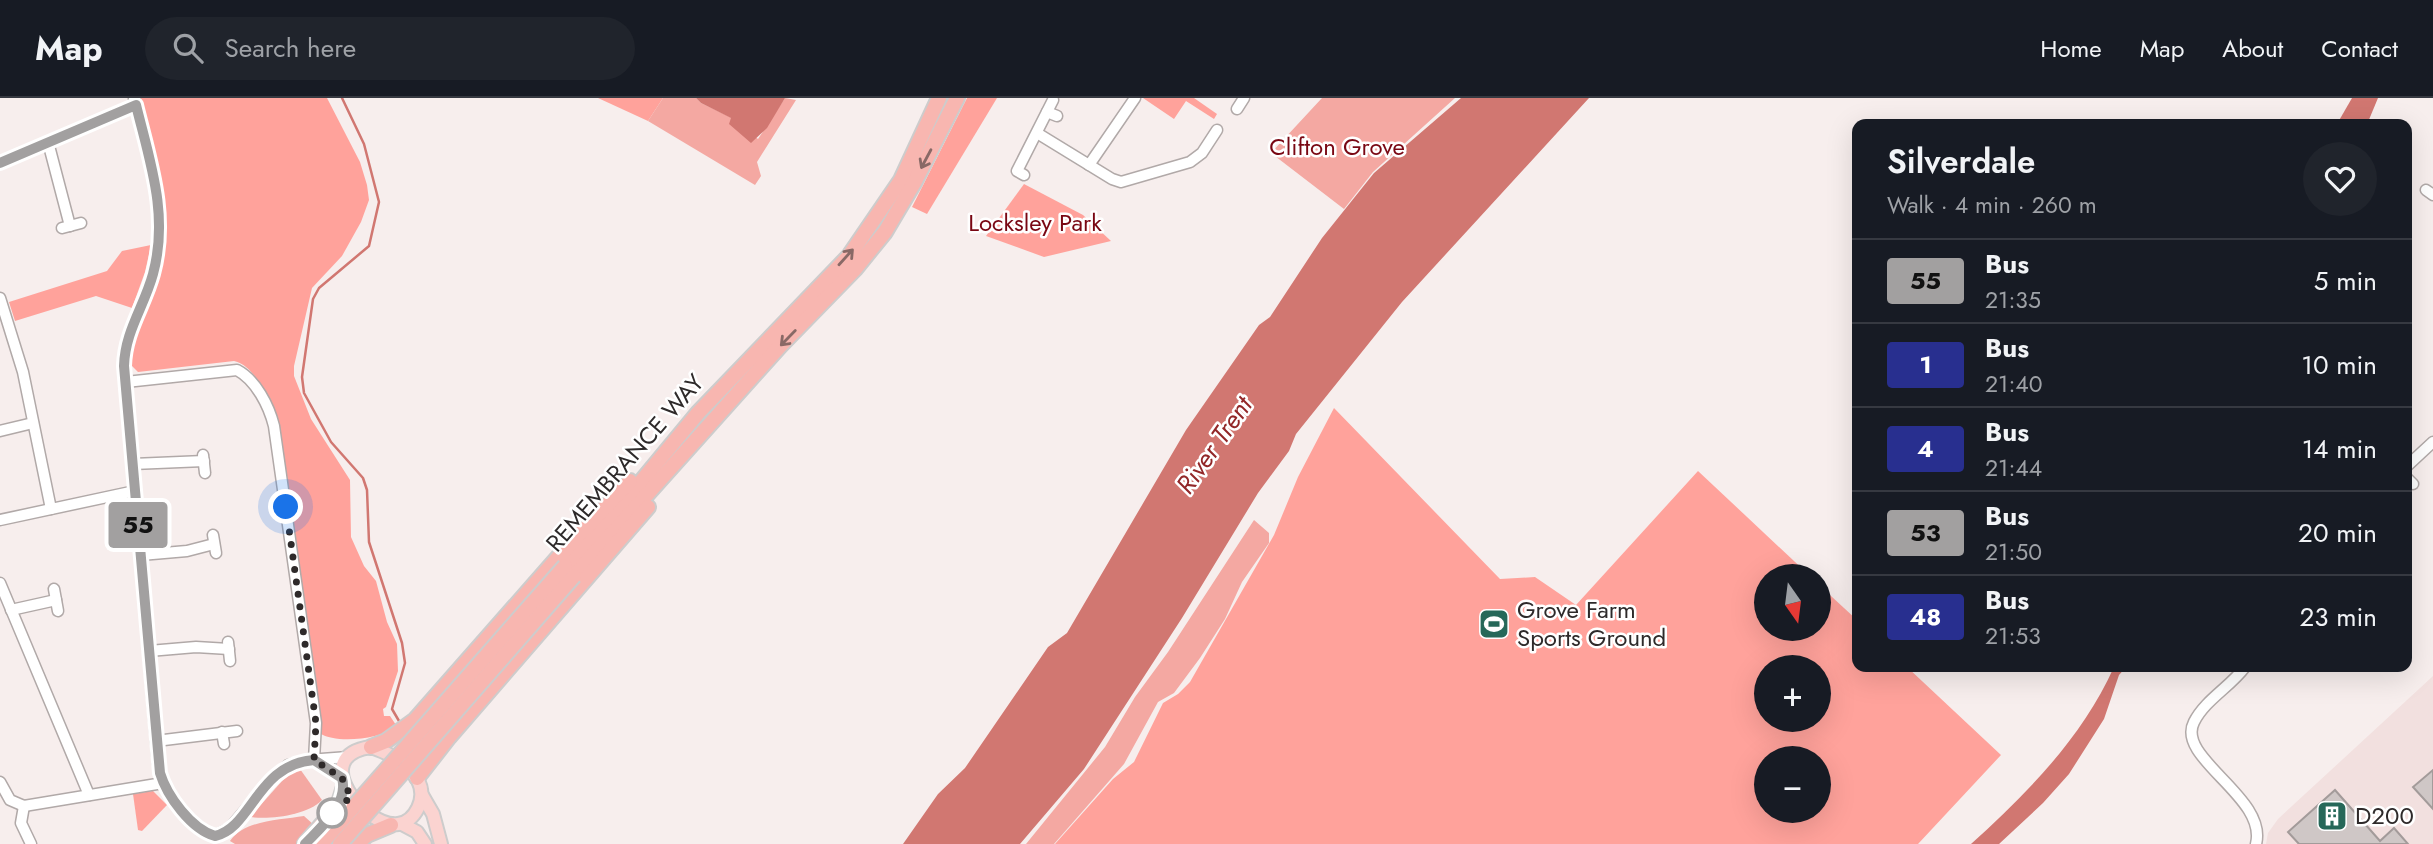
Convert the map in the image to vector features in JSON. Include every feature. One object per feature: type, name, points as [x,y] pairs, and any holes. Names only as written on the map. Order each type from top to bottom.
[{"type":"highway","name":"REMEMBRANCE WAY","points":[[340,844],[570,571],[698,413],[849,256],[901,180],[939,98]]},
{"type":"highway","name":"REMEMBRANCE WAY","points":[[321,844],[570,571],[855,269],[885,232],[914,183],[957,98]]},
{"type":"highway","points":[[372,747],[386,741],[415,720],[561,554],[698,413]]},
{"type":"highway","points":[[417,778],[449,737],[648,507],[707,426]]},
{"type":"highway","points":[[305,844],[338,806],[343,783]]},
{"type":"highway","points":[[357,844],[367,835],[397,824]]},
{"type":"main road","points":[[425,844],[417,832],[380,821],[351,797],[343,783],[343,764],[348,757],[356,751],[372,747],[388,752],[409,767],[417,778],[422,795],[433,814],[441,844]]},
{"type":"main road","points":[[397,824],[417,811],[422,795]]},
{"type":"street","points":[[1090,165],[1135,98]]},
{"type":"street","points":[[1024,175],[1017,171],[1037,133],[1052,114],[1053,100]]},
{"type":"street","points":[[0,163],[135,101],[156,185],[160,222],[153,273],[126,340],[126,382],[156,741],[163,783],[175,804],[206,832],[218,835],[230,828],[277,773],[288,765],[348,757]]},
{"type":"street","points":[[1037,133],[1116,181],[1127,181],[1191,163],[1215,142],[1217,130]]},
{"type":"street","points":[[48,142],[71,226]]},
{"type":"street","points":[[0,298],[23,372],[51,509]]},
{"type":"street","points":[[126,382],[237,370],[250,381],[270,412],[316,723],[314,760]]},
{"type":"street","points":[[0,432],[33,423]]},
{"type":"street","points":[[2412,461],[2433,442]]},
{"type":"street","points":[[133,464],[203,458],[205,473]]},
{"type":"street","points":[[0,520],[135,491]]},
{"type":"street","points":[[141,555],[187,551],[214,544]]},
{"type":"street","points":[[0,583],[89,795]]},
{"type":"street","points":[[11,610],[55,594],[58,611]]},
{"type":"street","points":[[149,650],[196,648],[229,651]]},
{"type":"street","points":[[2240,672],[2196,720],[2191,735],[2198,750],[2253,815],[2258,829],[2256,844]]},
{"type":"street","points":[[156,741],[237,731]]},
{"type":"street","points":[[222,732],[224,744]]},
{"type":"street","points":[[314,760],[343,783]]},
{"type":"street","points":[[0,782],[10,800],[24,806],[163,783]]},
{"type":"street","points":[[24,806],[21,823],[31,844]]},
{"type":"shaded area","points":[[2433,676],[2433,844],[2266,844],[2268,833],[2278,819]]},
{"type":"green space","points":[[140,98],[327,98],[360,162],[369,200],[361,222],[342,256],[312,288],[294,376],[311,419],[350,480],[351,537],[364,566],[376,581],[387,622],[397,644],[398,671],[383,709],[384,716],[390,716],[398,728],[390,732],[348,739],[327,737],[319,733],[267,397],[254,375],[245,366],[234,361],[138,372],[130,364],[133,339],[159,267],[164,224],[156,161]]},
{"type":"green space","points":[[598,98],[663,98],[648,121]]},
{"type":"green space","points":[[663,98],[696,98],[732,118],[758,139],[785,98],[796,100],[757,162],[761,176],[755,185],[648,121]]},
{"type":"green space","points":[[967,98],[997,98],[927,214],[912,207]]},
{"type":"green space","points":[[1143,98],[1194,98],[1217,114],[1214,119],[1186,101],[1174,119]]},
{"type":"green space","name":"Clifton Grove","points":[[1322,98],[1455,98],[1373,172],[1344,209],[1271,153]]},
{"type":"green space","name":"Locksley Park","points":[[1024,184],[1083,215],[1111,241],[1044,257],[986,236]]},
{"type":"green space","points":[[151,245],[132,308],[96,296],[15,321],[9,302],[107,271],[122,251]]},
{"type":"green space","name":"Grove Farm Sports Ground","points":[[1334,408],[1500,579],[1535,577],[1576,605],[1698,471],[1797,564],[1754,564],[1754,641],[1831,641],[1831,596],[1852,615],[1852,672],[1912,672],[2001,755],[1918,844],[1055,844],[1113,779],[1134,762],[1163,703],[1178,694],[1190,682],[1274,535],[1298,477]]},
{"type":"green space","points":[[1254,520],[1269,533],[1269,543],[1242,582],[1225,619],[1200,658],[1174,693],[1158,702],[1124,764],[1054,844],[1026,844],[1105,747],[1135,697],[1168,652]]},
{"type":"green space","points":[[300,769],[322,800],[298,813],[268,818],[250,817],[290,772]]},
{"type":"green space","points":[[153,791],[167,805],[142,831],[138,830],[133,794]]},
{"type":"green space","points":[[304,816],[314,825],[296,844],[235,844],[230,841],[236,834],[253,825]]},
{"type":"water","points":[[696,98],[785,98],[767,128],[751,143],[729,124],[731,118]]},
{"type":"water","name":"River Trent","points":[[1461,98],[1589,98],[1402,302],[1296,434],[1289,451],[1258,493],[1182,618],[1084,769],[1020,844],[903,844],[938,794],[965,768],[1048,647],[1067,633],[1186,430],[1259,325],[1270,317],[1322,238],[1374,173]]},
{"type":"water","points":[[2352,98],[2378,98],[2369,119],[2340,119]]},
{"type":"water","points":[[2112,672],[2122,672],[2104,719],[2069,774],[2043,803],[1999,844],[1971,844],[2052,763],[2101,693]]},
{"type":"building","points":[[2433,770],[2433,809],[2413,787]]},
{"type":"building","name":"D200","points":[[2335,790],[2380,841],[2394,828],[2408,844],[2299,844],[2288,832]]},
{"type":"waterway","points":[[342,98],[364,144],[379,202],[369,246],[319,288],[313,299],[302,377],[304,393],[331,442],[363,478],[367,490],[369,542],[402,643],[405,663],[392,709],[399,721]]},
{"type":"bus line","name":"55","points":[[0,163],[136,105],[156,185],[160,241],[149,288],[126,340],[124,366],[160,773],[175,804],[206,832],[215,836],[230,828],[277,773],[288,765],[314,760],[329,767],[342,778],[342,796],[338,806],[305,844]]},
{"type":"place","name":"Grove Farm Sports Ground","points":[[1494,624]]},
{"type":"place","name":"D200","points":[[2332,816]]},
{"type":"route","points":[[286,507],[316,723],[314,760],[329,767],[342,778],[351,797],[332,813]]}]
